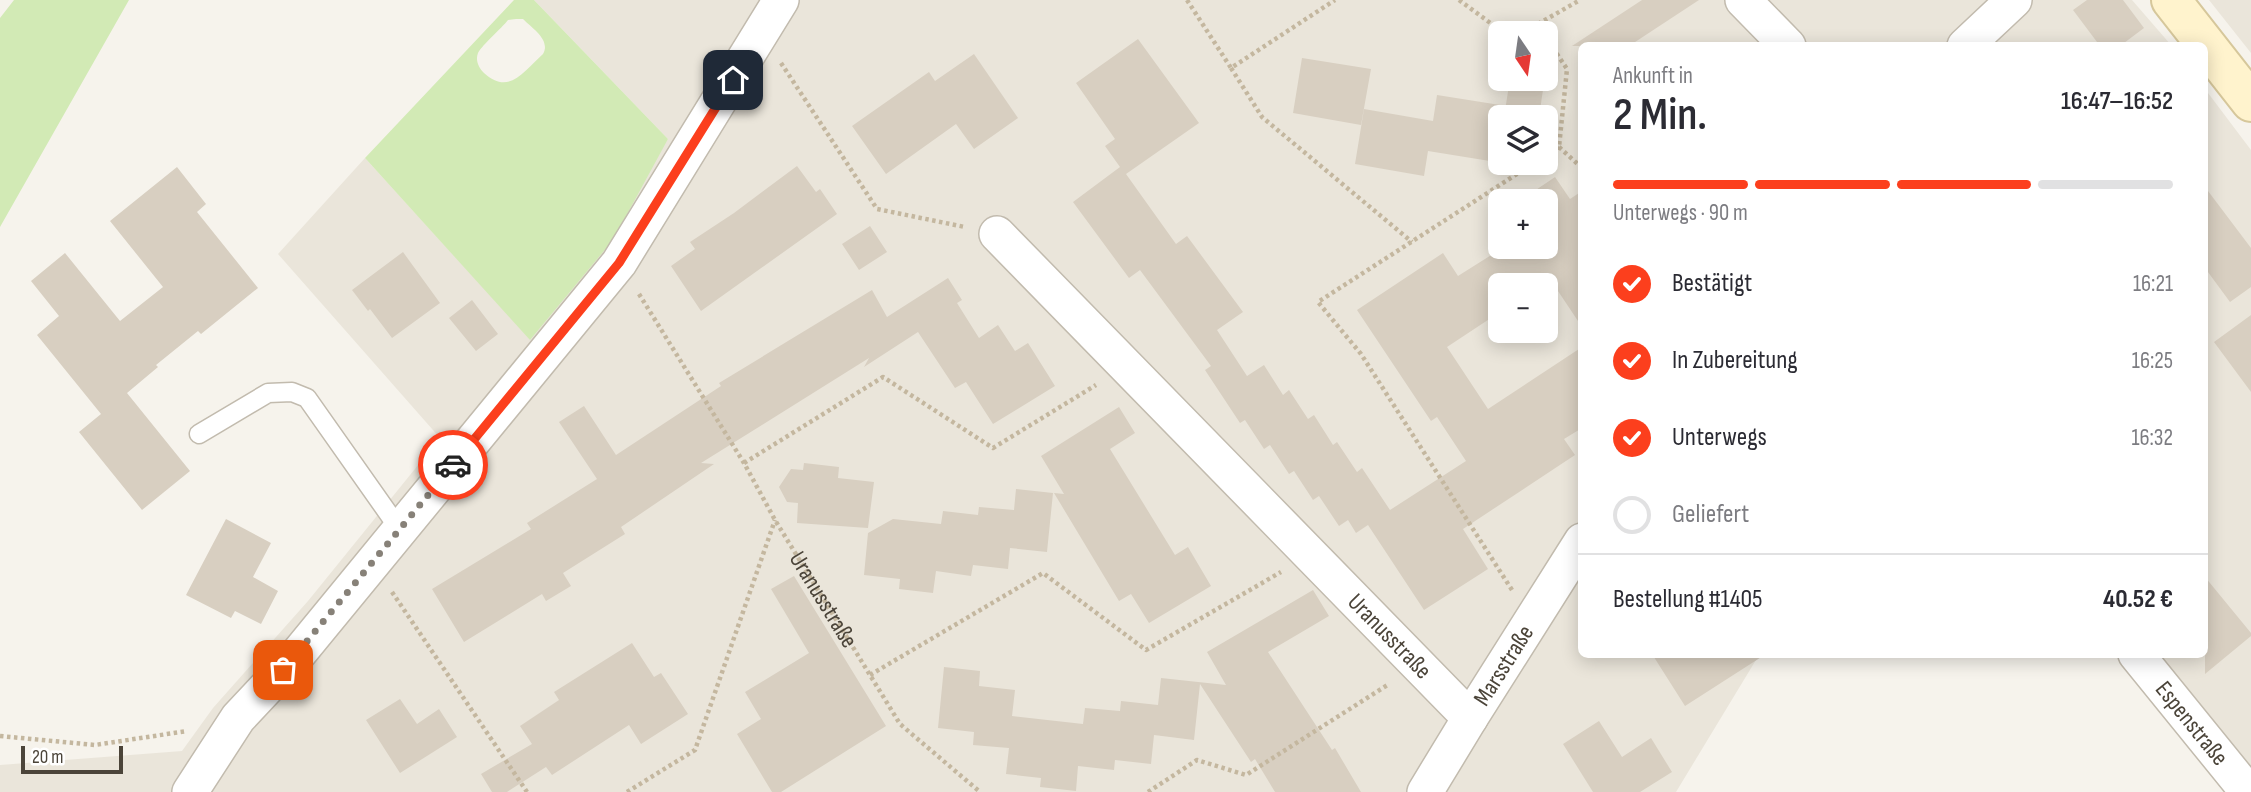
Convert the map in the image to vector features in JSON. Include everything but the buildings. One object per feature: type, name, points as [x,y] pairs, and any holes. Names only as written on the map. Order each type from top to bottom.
[{"type":"main road","points":[[2173,1],[2205,42]]},
{"type":"main road","points":[[2208,46],[2251,102]]},
{"type":"street","points":[[190,792],[239,718],[298,654],[619,263],[781,0]]},
{"type":"street","points":[[1743,0],[1784,42]]},
{"type":"street","points":[[1969,42],[2014,0]]},
{"type":"street","name":"Uranusstraße","points":[[997,234],[1469,718]]},
{"type":"street","name":"Marsstraße","points":[[1425,792],[1578,547]]},
{"type":"street","name":"Espenstraße","points":[[2139,658],[2249,792]]},
{"type":"lane","points":[[199,434],[268,393],[292,392],[307,398],[400,530]]},
{"type":"path","points":[[1187,0],[1262,117],[1412,242]]},
{"type":"path","points":[[1231,68],[1335,0]]},
{"type":"path","points":[[1459,0],[1488,21]]},
{"type":"path","points":[[1543,21],[1580,0]]},
{"type":"path","points":[[761,33],[877,209],[997,234]]},
{"type":"path","points":[[1558,55],[1567,69],[1559,147],[1578,164]]},
{"type":"path","points":[[1515,175],[1318,302],[1362,354],[1532,622]]},
{"type":"path","name":"Uranusstraße","points":[[619,263],[744,463],[775,520],[870,675],[1043,573],[1146,650],[1310,555]]},
{"type":"path","points":[[744,463],[883,377],[993,448],[1126,366]]},
{"type":"path","points":[[627,792],[695,750],[775,520]]},
{"type":"path","points":[[372,562],[527,792]]},
{"type":"path","points":[[1148,792],[1197,760],[1246,775],[1418,665]]},
{"type":"path","points":[[870,675],[900,724],[980,792]]},
{"type":"path","points":[[0,736],[95,745],[176,733],[239,718]]},
{"type":"shaded area","points":[[534,0],[2132,0],[2168,42],[1578,42],[1578,658],[1757,658],[1676,792],[0,792],[0,765],[182,751],[213,708],[308,601],[440,438],[278,254],[365,158],[530,339],[668,139]]},
{"type":"shaded area","points":[[2209,0],[2251,0],[2251,53]]},
{"type":"shaded area","points":[[2208,93],[2251,150],[2251,792],[2124,658],[2208,658]]},
{"type":"green space","points":[[14,0],[129,0],[0,227],[0,18]]},
{"type":"green space","points":[[514,0],[534,0],[668,139],[613,240],[530,340],[365,158]],"holes":[[[523,19],[543,39],[543,54],[523,74],[509,82],[493,79],[479,67],[478,53],[508,20]]]},
{"type":"way so far","points":[[283,670],[453,465]]},
{"type":"route","points":[[453,465],[619,263],[733,80]]}]
